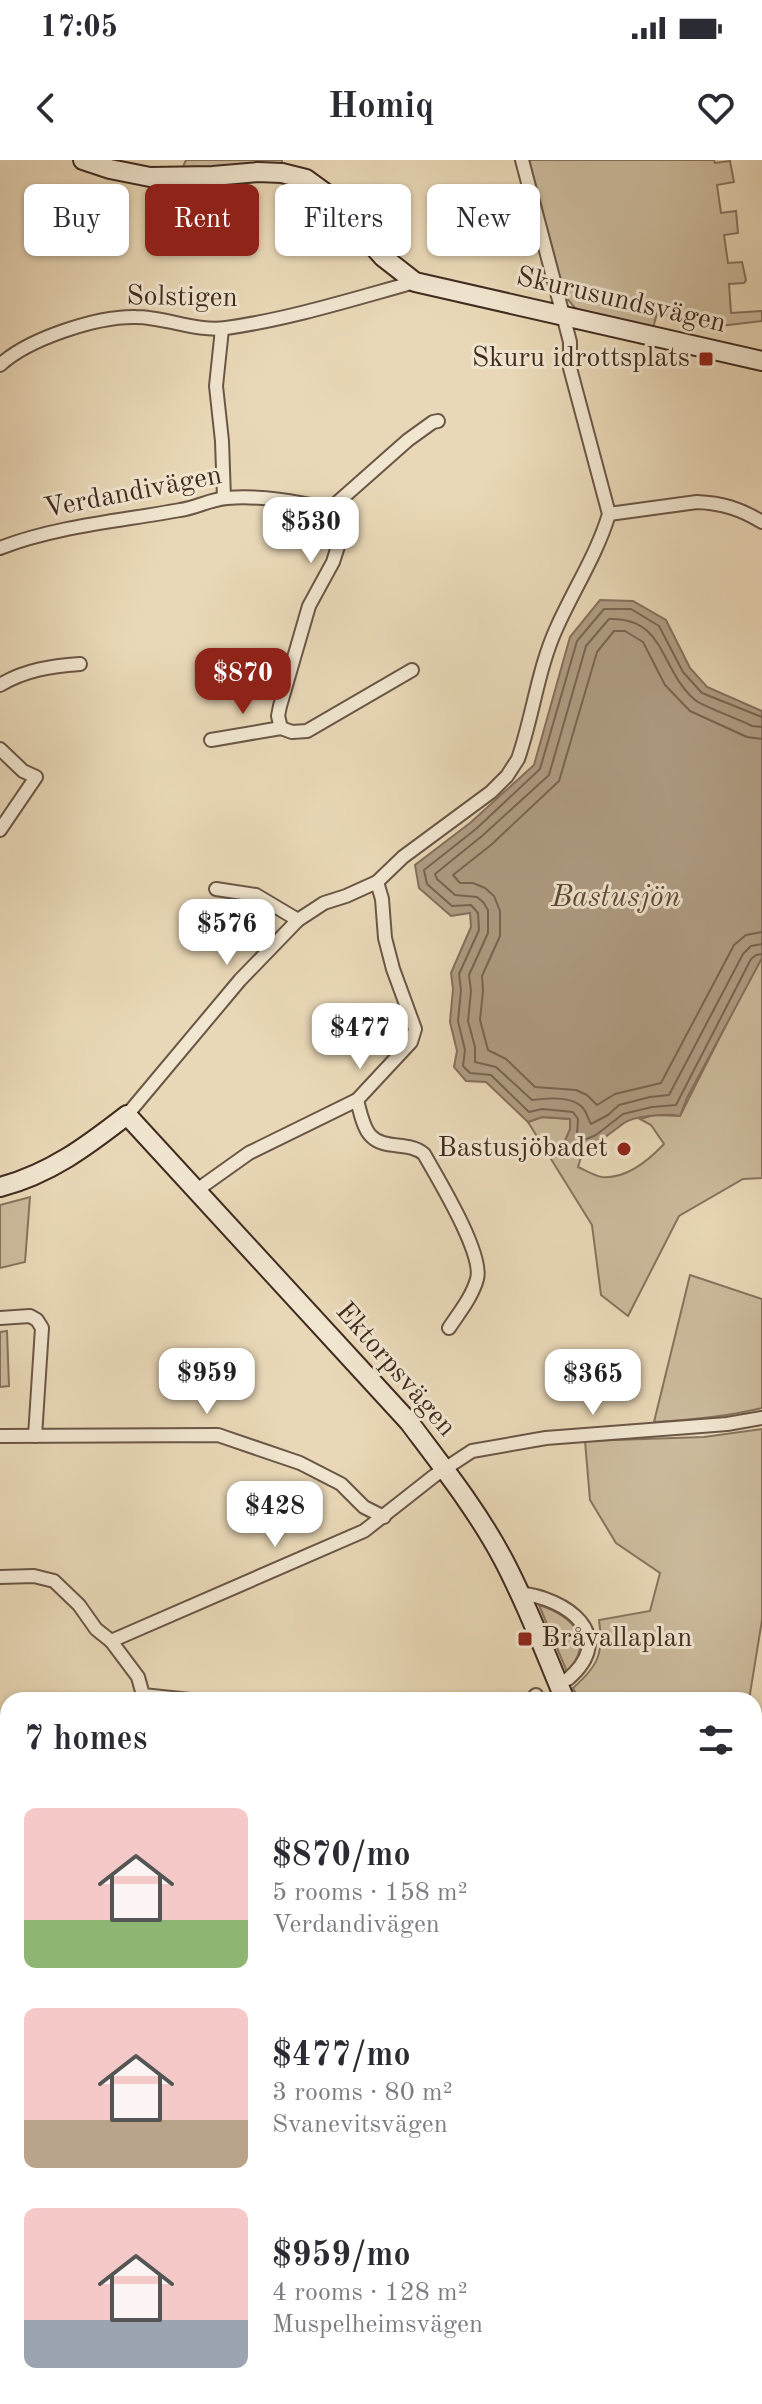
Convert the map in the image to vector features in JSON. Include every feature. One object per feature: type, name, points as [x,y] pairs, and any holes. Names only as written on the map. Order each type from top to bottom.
[{"type":"street","name":"Skurusundsvägen","points":[[83,160],[150,177],[258,172],[282,173],[306,179],[328,195],[383,257],[415,282],[762,361]]},
{"type":"street","points":[[0,1187],[24,1181],[68,1160],[127,1115],[240,980],[298,920],[324,903],[377,882],[403,857],[491,792],[518,759],[556,629],[582,579],[609,514],[570,368],[570,342],[522,160]]},
{"type":"street","name":"Solstigen","points":[[0,365],[36,342],[79,326],[134,317],[222,329],[298,313],[415,282]]},
{"type":"street","points":[[222,329],[216,386],[224,498]]},
{"type":"street","points":[[281,728],[278,716],[280,706],[309,606],[333,562],[340,540],[338,524],[330,509],[408,440],[438,421]]},
{"type":"street","name":"Verdandivägen","points":[[0,548],[37,535],[194,508],[224,498],[301,502],[330,509]]},
{"type":"street","points":[[609,514],[697,502],[739,509],[762,522]]},
{"type":"street","points":[[0,685],[46,667],[80,664]]},
{"type":"street","points":[[211,740],[281,728],[292,732],[307,731],[412,670]]},
{"type":"street","points":[[0,749],[23,771],[36,777],[0,830]]},
{"type":"street","points":[[197,1190],[249,1153],[357,1100],[411,1042],[415,1029],[393,969],[377,882]]},
{"type":"street","points":[[216,889],[256,895],[298,920]]},
{"type":"street","points":[[357,1100],[370,1135],[380,1142],[418,1148],[424,1154],[478,1264],[477,1279],[467,1302],[449,1328]]},
{"type":"street","name":"Ektorpsvägen","points":[[127,1115],[409,1422],[491,1540],[519,1593],[562,1692]]},
{"type":"street","points":[[0,1318],[30,1316],[42,1328],[35,1436]]},
{"type":"street","points":[[111,1641],[364,1531],[472,1451],[531,1441],[727,1424],[762,1418]]},
{"type":"street","points":[[0,1436],[218,1435],[300,1463],[341,1484],[364,1507],[384,1517]]},
{"type":"street","points":[[0,1577],[34,1576],[54,1581],[79,1605],[96,1629],[111,1641],[138,1677],[139,1692]]},
{"type":"street","points":[[519,1593],[553,1602],[572,1611],[583,1623],[587,1634],[584,1658],[568,1679]]},
{"type":"shaded area","points":[[186,160],[282,160],[282,165],[182,169]]},
{"type":"shaded area","points":[[529,160],[730,161],[734,182],[717,185],[721,213],[736,211],[738,233],[724,235],[728,263],[742,262],[746,280],[744,283],[729,284],[731,313],[762,311],[762,321],[720,326],[657,313],[653,328],[576,309],[564,295],[540,202],[540,184],[535,184]]},
{"type":"shaded area","points":[[760,958],[762,1178],[743,1179],[679,1216],[628,1316],[601,1295],[592,1225],[528,1122],[542,1117],[570,1119],[573,1143],[583,1151],[578,1167],[596,1175],[620,1175],[644,1162],[664,1144],[651,1125],[640,1119],[654,1115],[680,1116]]},
{"type":"shaded area","points":[[30,1197],[25,1262],[0,1268],[0,1205]]},
{"type":"shaded area","points":[[690,1275],[762,1299],[762,1408],[708,1418],[654,1422]]},
{"type":"shaded area","points":[[7,1331],[9,1386],[0,1387],[0,1332]]},
{"type":"shaded area","points":[[762,1429],[762,1620],[750,1692],[575,1692],[573,1688],[594,1666],[600,1651],[599,1620],[650,1611],[660,1573],[616,1543],[590,1500],[585,1441],[704,1437]]},
{"type":"shaded area","points":[[539,1605],[562,1616],[577,1631],[580,1650],[567,1672]]},
{"type":"water","name":"Bastusjön","points":[[600,600],[633,601],[666,620],[690,668],[707,687],[762,711],[762,958],[680,1116],[651,1116],[629,1121],[583,1151],[573,1143],[563,1158],[558,1157],[570,1129],[570,1119],[542,1117],[528,1122],[486,1082],[466,1081],[454,1067],[457,1051],[450,1022],[451,973],[471,927],[470,913],[451,916],[419,888],[415,865],[470,823],[534,765],[570,637]]},
{"type":"place","name":"Skuru idrottsplats","points":[[706,359]]},
{"type":"place","name":"Bastusjöbadet","points":[[624,1149]]},
{"type":"place","name":"Bråvallaplan","points":[[525,1639]]}]
